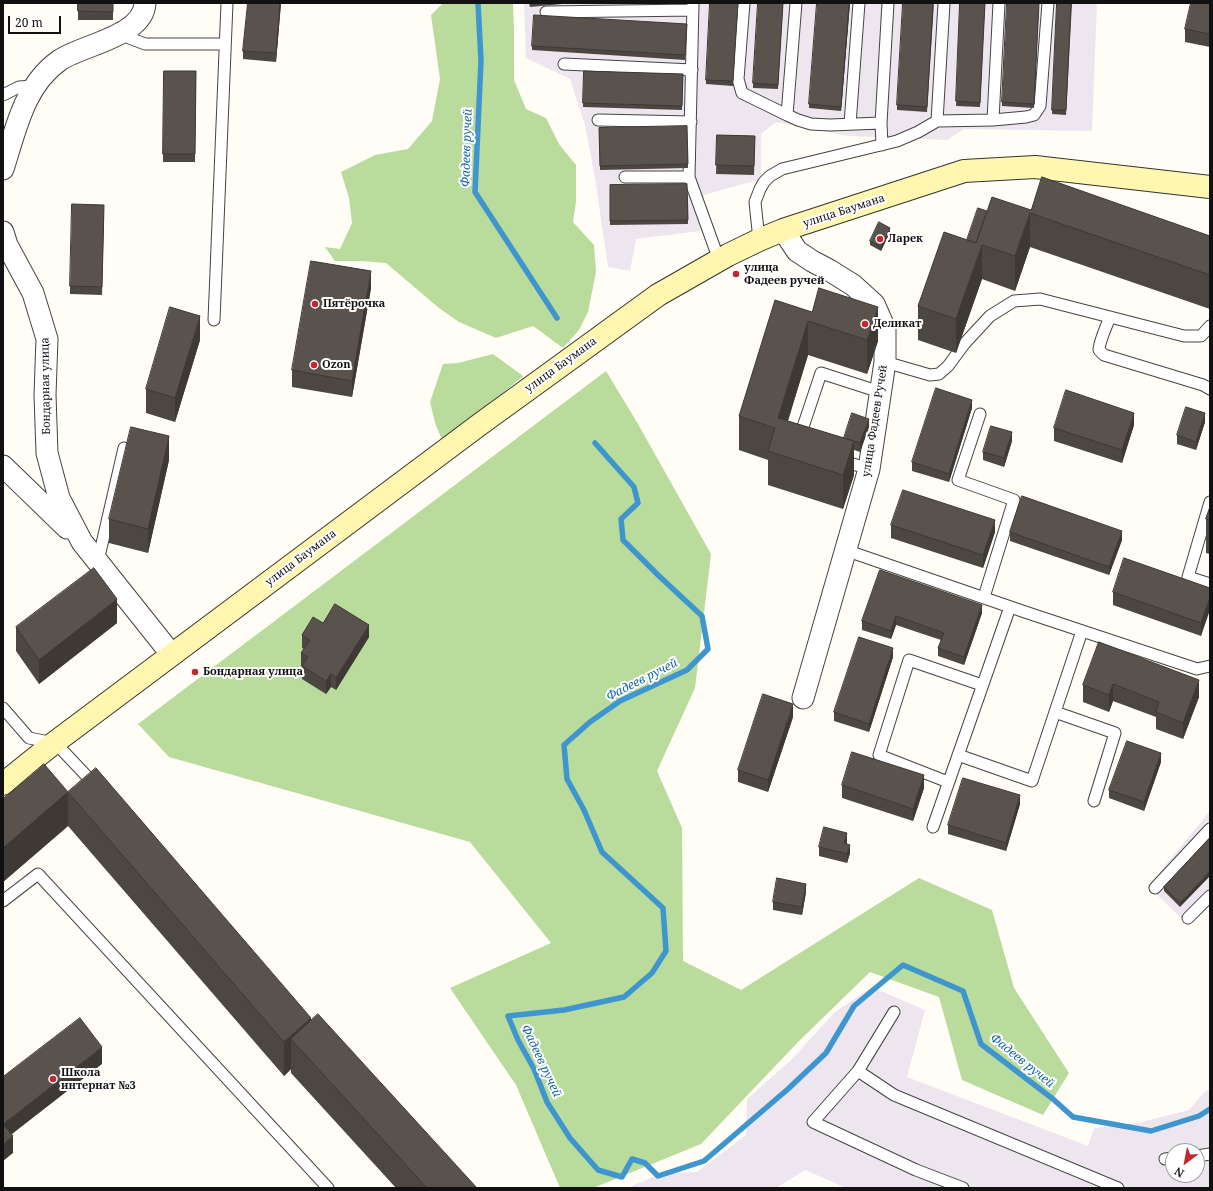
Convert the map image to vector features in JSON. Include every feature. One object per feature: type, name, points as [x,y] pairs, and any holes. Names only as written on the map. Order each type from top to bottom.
[{"type":"street","points":[[3,169],[25,101],[34,86],[46,72],[61,60],[119,34],[136,23],[145,7],[145,3]]},
{"type":"street","name":"улица Баумана","points":[[3,784],[54,742],[479,425],[658,295],[719,260],[759,240],[783,230],[964,171],[1036,167],[1210,186]]},
{"type":"street","name":"улица Фадеев Ручей","points":[[783,230],[798,251],[853,285],[874,304],[885,329],[885,362],[869,469],[803,698]]},
{"type":"street","name":"Бондарная улица","points":[[3,232],[7,245],[33,292],[47,339],[45,395],[48,453],[58,498],[82,542],[172,654]]},
{"type":"street","points":[[3,466],[82,542]]},
{"type":"lane","points":[[214,320],[227,3]]},
{"type":"lane","points":[[744,3],[738,79],[742,93],[798,120],[811,124],[830,125],[880,123]]},
{"type":"lane","points":[[787,115],[796,3]]},
{"type":"lane","points":[[850,124],[859,3]]},
{"type":"lane","points":[[882,145],[880,123],[888,3]]},
{"type":"lane","points":[[937,120],[944,3]]},
{"type":"lane","points":[[993,120],[999,3]]},
{"type":"lane","points":[[759,240],[755,202],[764,182],[770,176],[782,169],[897,141],[918,132],[937,120],[993,120],[1034,115],[1040,106],[1048,3]]},
{"type":"lane","points":[[546,12],[693,6],[689,177],[719,260]]},
{"type":"lane","points":[[119,34],[146,44],[225,44]]},
{"type":"lane","points":[[564,64],[692,70]]},
{"type":"lane","points":[[3,94],[19,87],[34,86]]},
{"type":"lane","points":[[598,120],[691,122]]},
{"type":"lane","points":[[625,177],[689,177]]},
{"type":"lane","points":[[885,362],[930,375],[939,374],[948,366],[965,343],[990,316],[1014,301],[1040,300],[1184,336],[1201,336],[1210,326]]},
{"type":"lane","points":[[1110,317],[1103,338],[1099,344],[1100,350],[1104,355],[1203,385],[1210,389]]},
{"type":"lane","points":[[804,449],[796,446],[821,373],[880,392]]},
{"type":"lane","points":[[980,414],[958,480],[1014,500],[984,597]]},
{"type":"lane","points":[[98,561],[124,448]]},
{"type":"lane","points":[[833,458],[869,469]]},
{"type":"lane","points":[[1210,502],[1188,577],[1210,584]]},
{"type":"lane","points":[[846,550],[1197,669],[1210,666]]},
{"type":"lane","points":[[932,828],[1010,606]]},
{"type":"lane","points":[[958,755],[1032,781],[1082,631]]},
{"type":"lane","points":[[948,782],[879,755],[909,660],[982,684]]},
{"type":"lane","points":[[3,708],[29,738],[54,742],[100,791]]},
{"type":"lane","points":[[1055,712],[1115,732],[1094,801]]},
{"type":"lane","points":[[1155,888],[1210,829]]},
{"type":"lane","points":[[3,901],[38,874],[328,1188]]},
{"type":"lane","points":[[1188,918],[1210,896]]},
{"type":"lane","points":[[894,1012],[858,1071],[813,1122],[916,1170],[963,1188]]},
{"type":"lane","points":[[858,1071],[894,1094],[1118,1188]]},
{"type":"shaded area","points":[[524,3],[1097,3],[1092,131],[964,129],[947,140],[849,136],[776,122],[761,134],[761,179],[704,195],[700,231],[636,239],[630,271],[608,267],[595,178],[585,125],[570,79],[526,58]]},
{"type":"shaded area","points":[[1210,811],[1210,903],[1188,925],[1148,886]]},
{"type":"shaded area","points":[[872,987],[925,1010],[907,1077],[1088,1146],[1094,1128],[1138,1123],[1189,1110],[1204,1092],[1210,1089],[1210,1188],[846,1188],[805,1170],[776,1188],[632,1188],[632,1186],[660,1174],[697,1172],[746,1135],[747,1099],[790,1061],[835,1012]]},
{"type":"green space","points":[[443,3],[513,3],[514,80],[526,109],[546,118],[559,144],[576,165],[576,202],[573,222],[594,245],[596,272],[588,312],[579,330],[563,348],[533,326],[496,338],[459,322],[439,308],[386,263],[335,261],[325,247],[340,249],[352,223],[349,198],[341,172],[375,155],[408,149],[432,121],[440,79],[431,15]]},
{"type":"green space","points":[[493,354],[523,376],[465,425],[445,447],[435,423],[430,402],[443,364],[458,363]]},
{"type":"green space","points":[[606,371],[638,424],[711,554],[695,688],[657,771],[682,828],[683,961],[741,990],[919,878],[992,910],[1014,988],[1069,1073],[1043,1115],[962,1080],[939,997],[870,972],[799,1041],[701,1144],[593,1188],[560,1188],[516,1085],[450,988],[551,943],[470,842],[169,757],[138,724]]},
{"type":"building","points":[[78,3],[113,3],[113,12],[78,11]]},
{"type":"building","points":[[248,3],[280,3],[276,53],[243,51]]},
{"type":"building","points":[[710,3],[738,3],[733,81],[706,80]]},
{"type":"building","points":[[758,3],[783,3],[778,85],[753,83]]},
{"type":"building","points":[[817,3],[849,3],[841,107],[809,104]]},
{"type":"building","points":[[903,3],[933,3],[927,107],[897,105]]},
{"type":"building","points":[[960,3],[985,3],[980,103],[956,101]]},
{"type":"building","points":[[1007,3],[1039,3],[1034,104],[1002,102]]},
{"type":"building","points":[[1057,3],[1071,3],[1066,110],[1052,110]]},
{"type":"building","points":[[1191,3],[1210,3],[1210,34],[1185,29]]},
{"type":"building","points":[[534,15],[687,24],[685,55],[532,46]]},
{"type":"building","points":[[164,71],[196,71],[195,154],[163,154]]},
{"type":"building","points":[[584,71],[683,74],[682,106],[583,103]]},
{"type":"building","points":[[687,126],[688,164],[600,166],[599,128]]},
{"type":"building","points":[[717,135],[755,136],[754,166],[716,165]]},
{"type":"building","points":[[1042,177],[1210,236],[1210,275],[1030,213],[1015,256],[982,245],[956,319],[918,306],[944,232],[976,243],[992,197],[1031,210]]},
{"type":"building","points":[[687,184],[688,220],[610,221],[610,185]]},
{"type":"building","points":[[72,204],[104,205],[102,287],[70,286]]},
{"type":"building","points":[[978,208],[987,211],[976,243],[967,240]]},
{"type":"building","name":"Ларек","points":[[879,222],[890,228],[881,247],[870,241]]},
{"type":"building","points":[[311,261],[371,271],[352,381],[292,370]]},
{"type":"building","points":[[819,288],[878,307],[867,340],[808,321],[778,418],[854,441],[843,475],[768,451],[775,428],[739,416],[775,300],[812,312]]},
{"type":"building","points":[[170,307],[200,316],[175,398],[146,389]]},
{"type":"building","points":[[936,388],[972,400],[949,474],[912,462]]},
{"type":"building","points":[[1066,390],[1134,413],[1122,450],[1054,428]]},
{"type":"building","points":[[1186,407],[1205,413],[1196,442],[1177,435]]},
{"type":"building","points":[[852,413],[869,419],[860,443],[844,438]]},
{"type":"building","points":[[991,426],[1012,432],[1004,458],[983,452]]},
{"type":"building","points":[[131,427],[169,436],[148,529],[109,519]]},
{"type":"building","points":[[903,490],[995,520],[983,555],[891,525]]},
{"type":"building","points":[[1022,496],[1122,531],[1109,567],[1010,532]]},
{"type":"building","points":[[1210,507],[1210,520],[1206,519]]},
{"type":"building","points":[[1124,558],[1210,588],[1210,597],[1201,623],[1113,592]]},
{"type":"building","points":[[94,568],[117,599],[39,660],[16,627]]},
{"type":"building","points":[[880,570],[982,605],[964,657],[938,648],[944,633],[896,616],[891,631],[862,621]]},
{"type":"building","points":[[335,604],[369,625],[336,678],[331,674],[326,681],[302,666],[308,657],[301,653],[310,640],[302,635],[313,617],[323,623]]},
{"type":"building","points":[[859,637],[893,648],[869,724],[834,712]]},
{"type":"building","points":[[1099,642],[1199,680],[1183,723],[1156,712],[1159,702],[1113,684],[1109,695],[1083,685]]},
{"type":"building","points":[[763,694],[793,704],[768,780],[738,770]]},
{"type":"building","points":[[1127,741],[1161,753],[1144,802],[1109,790]]},
{"type":"building","points":[[852,752],[924,775],[913,809],[842,785]]},
{"type":"building","points":[[44,764],[68,792],[3,848],[3,799]]},
{"type":"building","points":[[96,768],[311,1018],[284,1042],[68,792]]},
{"type":"building","points":[[963,778],[1020,795],[1006,843],[948,825]]},
{"type":"building","points":[[824,827],[847,833],[844,843],[850,845],[847,854],[819,847]]},
{"type":"building","points":[[1210,838],[1210,871],[1180,903],[1164,887]]},
{"type":"building","points":[[777,878],[806,884],[802,907],[773,902]]},
{"type":"building","points":[[318,1014],[477,1188],[427,1188],[291,1039]]},
{"type":"building","name":"Школа интернат №3","points":[[80,1018],[102,1047],[3,1124],[3,1077]]},
{"type":"building","points":[[3,1124],[13,1136],[3,1144]]},
{"type":"waterway","name":"Фадеев ручей","points":[[478,3],[481,61],[475,192],[557,318]]},
{"type":"waterway","name":"Фадеев ручей","points":[[595,443],[634,487],[638,503],[621,519],[623,540],[702,616],[708,649],[687,670],[620,701],[590,722],[564,745],[567,779],[584,810],[602,852],[663,908],[666,951],[652,973],[624,997],[564,1010],[508,1016],[518,1040],[534,1069],[547,1102],[570,1138],[598,1170],[622,1177],[632,1159],[645,1163],[658,1176],[704,1161],[788,1089],[826,1053],[854,1006],[903,965],[963,991],[981,1044],[1053,1099],[1073,1117],[1151,1131],[1199,1116],[1210,1109]]},
{"type":"place","name":"Ларек","points":[[880,239]]},
{"type":"place","name":"улица Фадеев ручей","points":[[736,274]]},
{"type":"place","name":"Пятёрочка","points":[[315,304]]},
{"type":"place","name":"Деликат","points":[[865,324]]},
{"type":"place","name":"Ozon","points":[[314,365]]},
{"type":"place","name":"Бондарная улица","points":[[195,672]]},
{"type":"place","name":"Школа интернат №3","points":[[53,1079]]}]
